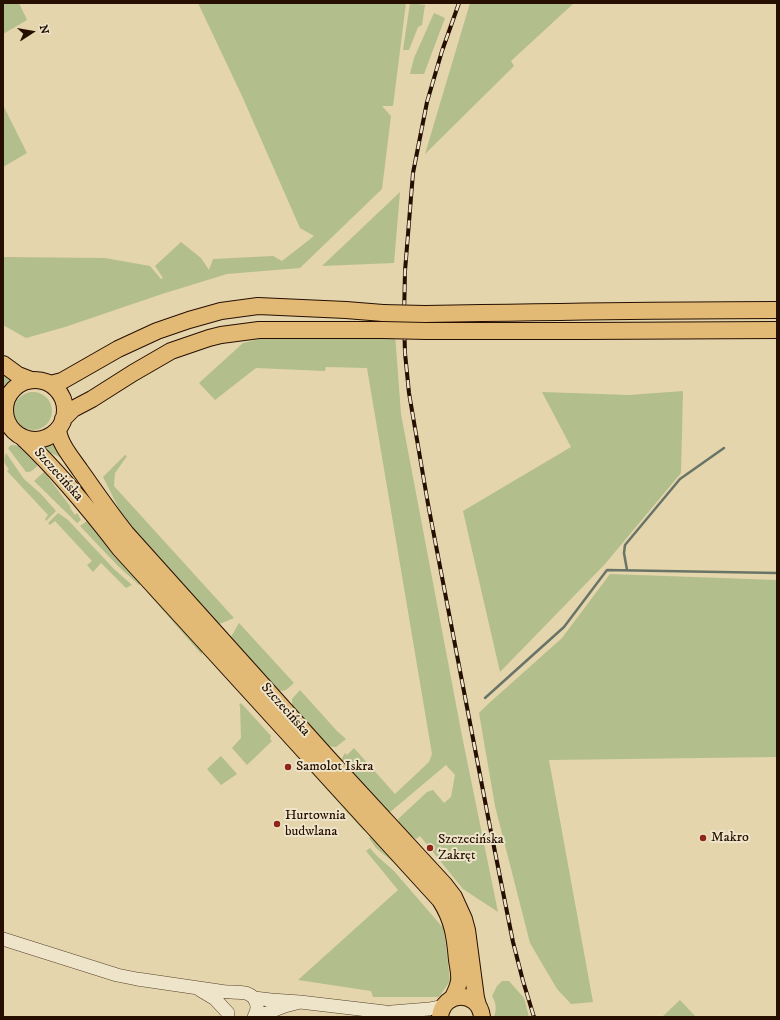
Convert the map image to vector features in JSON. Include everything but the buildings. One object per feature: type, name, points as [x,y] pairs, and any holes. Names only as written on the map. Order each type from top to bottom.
[{"type":"main road","points":[[50,384],[62,381],[118,349],[189,320],[221,311],[258,306],[425,314],[777,310]]},
{"type":"main road","points":[[30,380],[12,390],[4,401],[5,417],[8,425],[18,436],[36,440],[48,437],[73,409],[171,351],[209,338],[259,330],[777,330]]},
{"type":"main road","points":[[3,364],[30,380],[43,381],[50,384],[58,391],[63,401],[65,413],[60,424]]},
{"type":"main road","name":"Szczecińska","points":[[60,424],[60,439],[113,517],[126,533],[329,759],[448,888],[454,897],[464,919],[467,930],[476,998],[480,1011]]},
{"type":"main road","name":"Szczecińska","points":[[23,438],[88,508],[120,549],[440,900],[453,927],[459,973],[457,989],[445,1007]]},
{"type":"main road","points":[[445,1007],[456,997],[466,997],[471,999],[480,1011]]},
{"type":"street","points":[[3,939],[117,975],[137,979],[248,994],[254,998],[385,1012],[402,1017]]},
{"type":"street","points":[[197,988],[215,999],[229,1015]]},
{"type":"street","points":[[229,1015],[227,1006],[228,1001],[231,997],[239,993]]},
{"type":"street","points":[[254,998],[258,1009],[255,1017]]},
{"type":"street","points":[[255,1017],[300,1002]]},
{"type":"street","points":[[385,1012],[445,1007]]},
{"type":"green space","points":[[3,3],[19,3],[27,20],[3,34]]},
{"type":"green space","points":[[198,3],[406,3],[393,106],[382,106],[391,116],[382,189],[300,268],[227,274],[162,294],[65,327],[26,338],[3,325],[3,257],[105,258],[150,266],[161,279],[163,278],[155,266],[181,242],[201,258],[209,270],[213,259],[273,256],[282,261],[314,236],[300,228],[242,96]]},
{"type":"green space","points":[[410,3],[425,5],[422,25],[418,27],[409,50],[403,50]]},
{"type":"green space","points":[[470,3],[574,3],[511,61],[514,66],[425,154]]},
{"type":"green space","points":[[434,13],[445,18],[424,74],[410,74],[414,58]]},
{"type":"green space","points":[[3,105],[27,153],[3,167]]},
{"type":"green space","points":[[400,192],[394,263],[322,266]]},
{"type":"green space","points":[[354,321],[394,321],[401,414],[462,736],[498,912],[463,889],[420,836],[416,839],[401,828],[398,819],[427,792],[433,790],[444,803],[451,797],[455,775],[446,765],[389,813],[343,766],[342,758],[345,753],[347,755],[354,748],[395,794],[429,762],[432,754],[367,368],[326,367],[325,371],[256,368],[215,400],[199,383],[243,343],[317,326]]},
{"type":"green space","points":[[3,371],[18,382],[5,390],[3,388]]},
{"type":"green space","points":[[683,391],[681,473],[605,564],[500,672],[463,511],[571,447],[542,392],[629,395]]},
{"type":"green space","points":[[33,392],[46,398],[52,411],[46,424],[33,430],[20,424],[14,411],[20,398]]},
{"type":"green space","points":[[52,439],[62,458],[51,453],[47,454],[38,443]]},
{"type":"green space","points":[[11,445],[22,446],[40,463],[32,471],[26,472],[8,448]]},
{"type":"green space","points":[[6,453],[24,479],[41,494],[56,511],[46,521],[45,519],[48,515],[7,471],[9,469],[4,462]]},
{"type":"green space","points":[[125,455],[127,456],[115,473],[114,486],[234,618],[217,625],[129,529],[103,477]]},
{"type":"green space","points":[[44,472],[70,506],[75,515],[77,513],[81,520],[77,523],[34,481]]},
{"type":"green space","points":[[58,513],[68,520],[114,569],[132,585],[126,588],[101,563],[93,572],[87,565],[92,561],[55,521],[50,525],[48,523]]},
{"type":"green space","points":[[87,521],[142,578],[142,582],[139,585],[118,566],[80,526]]},
{"type":"green space","points":[[610,574],[777,580],[777,757],[549,760],[593,1002],[571,1004],[557,989],[530,943],[495,806],[479,713],[562,638]]},
{"type":"green space","points":[[149,591],[200,645],[202,655],[147,592]]},
{"type":"green space","points":[[239,623],[294,683],[287,689],[280,691],[274,689],[231,643],[231,637]]},
{"type":"green space","points":[[213,660],[278,728],[277,734],[211,662]]},
{"type":"green space","points":[[300,690],[346,739],[336,747],[326,746],[292,710],[292,699]]},
{"type":"green space","points":[[241,703],[271,736],[270,739],[272,741],[247,765],[232,748],[241,738],[239,705]]},
{"type":"green space","points":[[289,743],[364,821],[364,831],[286,744]]},
{"type":"green space","points":[[221,756],[237,774],[221,785],[207,769]]},
{"type":"green space","points":[[373,835],[456,929],[393,862],[376,848],[369,838]]},
{"type":"green space","points":[[370,848],[394,871],[444,929],[450,981],[439,997],[373,997],[371,991],[298,980],[398,890],[366,851]]},
{"type":"green space","points":[[502,981],[509,981],[524,998],[529,1017],[494,1017],[496,1006],[492,996],[497,986]]},
{"type":"green space","points":[[680,1000],[696,1017],[662,1017]]},
{"type":"waterway","points":[[627,570],[624,553],[625,545],[680,479],[724,448]]},
{"type":"waterway","points":[[485,698],[564,627],[607,570],[777,573]]},
{"type":"railway","points":[[459,3],[442,51],[427,102],[413,173],[405,271],[405,353],[409,393],[428,504],[490,827],[513,942],[534,1017]]},
{"type":"place","name":"Samolot Iskra","points":[[288,767]]},
{"type":"place","name":"Hurtownia budwlana","points":[[277,824]]},
{"type":"place","name":"Makro","points":[[703,838]]},
{"type":"place","name":"Szczecińska Zakręt","points":[[430,848]]}]
